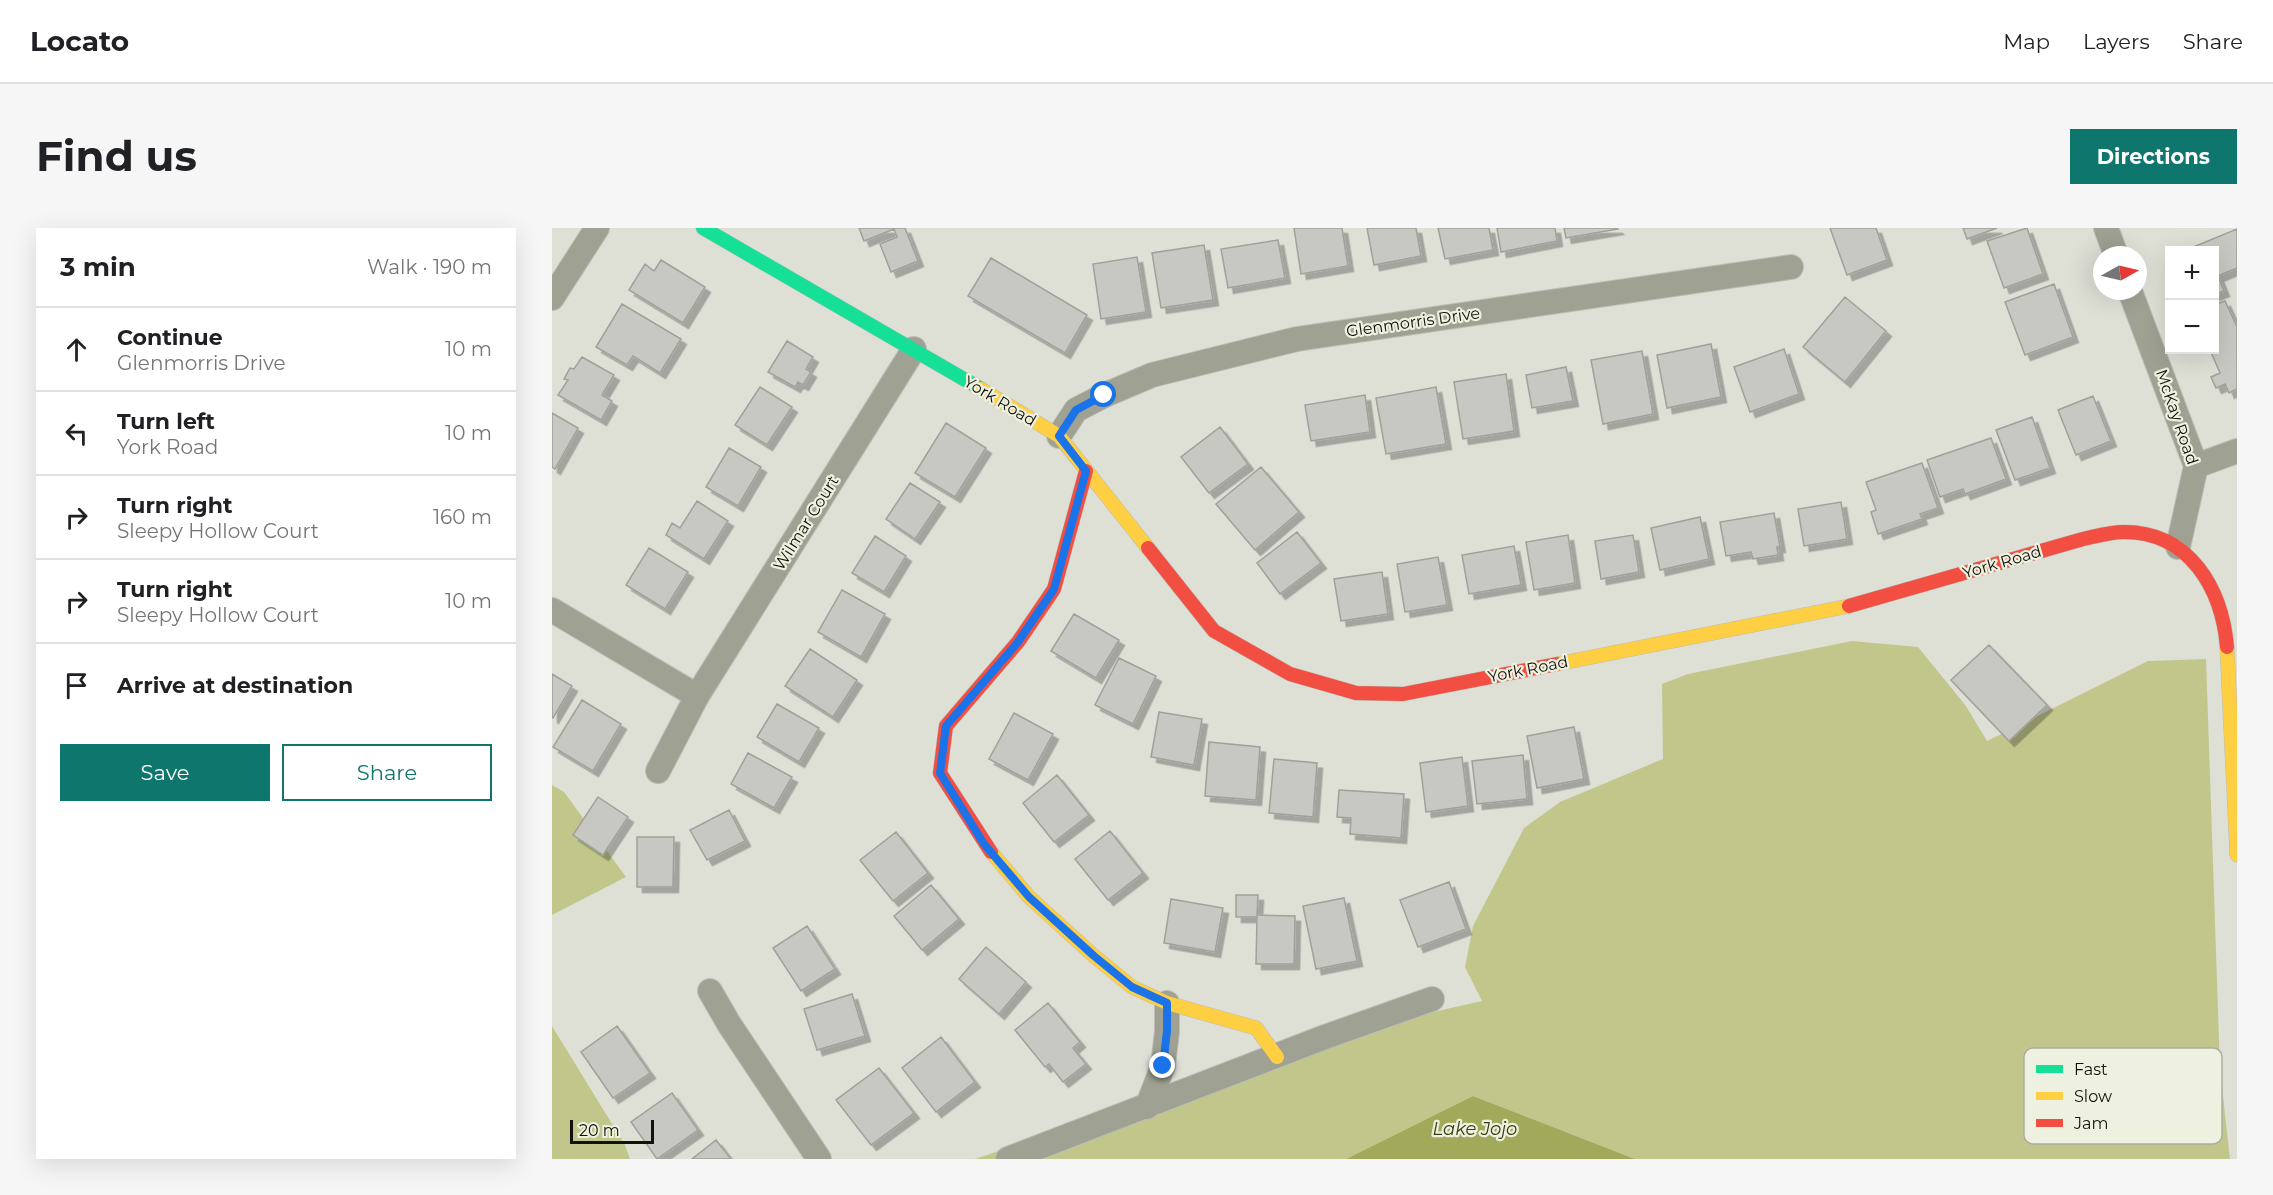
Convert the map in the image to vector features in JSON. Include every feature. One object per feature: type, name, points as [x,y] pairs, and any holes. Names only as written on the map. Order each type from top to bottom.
[{"type":"street","points":[[552,298],[597,228]]},
{"type":"street","name":"York Road","points":[[703,228],[914,349],[1059,436],[1214,630],[1290,674],[1356,693],[1403,694],[1843,608],[2083,539],[2119,532],[2146,534],[2178,547],[2198,564],[2222,614],[2227,644],[2237,855]]},
{"type":"street","points":[[2106,228],[2113,246]]},
{"type":"street","name":"Glenmorris Drive","points":[[1059,436],[1076,410],[1104,395],[1152,375],[1297,339],[1791,267]]},
{"type":"street","name":"McKay Road","points":[[2134,300],[2196,466],[2178,547]]},
{"type":"street","name":"Wilmar Court","points":[[658,771],[697,696],[914,349]]},
{"type":"street","points":[[2196,466],[2237,451]]},
{"type":"street","points":[[1086,471],[1054,589],[1018,642],[946,726],[940,773],[984,844],[1029,897],[1094,956],[1132,987],[1167,1003],[1256,1028],[1277,1057]]},
{"type":"street","points":[[552,610],[697,696]]},
{"type":"street","points":[[710,991],[729,1024],[819,1159]]},
{"type":"street","points":[[1008,1159],[1277,1057],[1325,1036],[1432,999]]},
{"type":"street","points":[[1147,1107],[1163,1066],[1167,1003]]},
{"type":"shaded area","points":[[1852,641],[1918,647],[1966,706],[1987,741],[2148,661],[2206,659],[2219,1048],[2024,1048],[2024,1144],[2222,1144],[2222,1087],[2230,1159],[1635,1159],[1473,1096],[1346,1159],[975,1159],[1167,1095],[1313,1039],[1482,1001],[1465,967],[1473,926],[1524,828],[1560,802],[1663,759],[1662,684],[1688,674]]},
{"type":"shaded area","points":[[552,785],[564,792],[626,877],[552,915]]},
{"type":"shaded area","points":[[552,1026],[625,1145],[630,1159],[552,1159]]},
{"type":"water","name":"Lake Jojo","points":[[1473,1096],[1635,1159],[1346,1159]]},
{"type":"building","points":[[859,228],[905,228],[918,261],[891,272],[880,244],[897,237],[894,229],[864,241]]},
{"type":"building","points":[[1294,228],[1342,228],[1348,266],[1301,274]]},
{"type":"building","points":[[1367,228],[1416,228],[1421,256],[1374,265]]},
{"type":"building","points":[[1438,228],[1489,228],[1493,250],[1445,259]]},
{"type":"building","points":[[1497,228],[1555,228],[1557,241],[1501,252]]},
{"type":"building","points":[[1564,228],[1617,228],[1618,229],[1566,238]]},
{"type":"building","points":[[1830,228],[1876,228],[1887,260],[1847,275]]},
{"type":"building","points":[[1963,228],[1997,228],[1967,239]]},
{"type":"building","points":[[2027,228],[2043,274],[2004,288],[1987,241]]},
{"type":"building","points":[[2237,229],[2237,268],[2219,276],[2219,246],[2196,246]]},
{"type":"building","points":[[1278,240],[1285,278],[1228,288],[1221,249]]},
{"type":"building","points":[[1204,245],[1213,300],[1161,308],[1152,253]]},
{"type":"building","points":[[1137,257],[1146,312],[1101,319],[1093,264]]},
{"type":"building","points":[[991,258],[1087,315],[1065,353],[968,296]]},
{"type":"building","points":[[661,260],[705,287],[683,323],[629,290],[645,264],[654,271]]},
{"type":"building","points":[[2219,278],[2224,291],[2219,293]]},
{"type":"building","points":[[2054,284],[2073,337],[2025,355],[2005,302]]},
{"type":"building","points":[[1845,297],[1886,331],[1845,382],[1803,347]]},
{"type":"building","points":[[2225,301],[2237,327],[2237,389],[2229,393],[2225,384],[2216,388],[2211,377],[2220,373],[2212,354],[2219,354],[2219,303]]},
{"type":"building","points":[[622,304],[681,339],[660,373],[633,356],[627,365],[596,347]]},
{"type":"building","points":[[787,341],[813,357],[806,369],[811,372],[803,385],[798,382],[795,387],[768,372]]},
{"type":"building","points":[[1711,344],[1721,397],[1667,408],[1657,355]]},
{"type":"building","points":[[1784,349],[1799,394],[1750,412],[1734,367]]},
{"type":"building","points":[[1642,351],[1653,414],[1603,424],[1591,360]]},
{"type":"building","points":[[582,357],[614,375],[602,395],[612,401],[601,420],[558,395],[568,380],[564,379],[570,368],[574,369]]},
{"type":"building","points":[[1566,367],[1573,401],[1532,408],[1526,375]]},
{"type":"building","points":[[1506,374],[1514,431],[1463,439],[1454,382]]},
{"type":"building","points":[[760,387],[792,407],[767,445],[735,425]]},
{"type":"building","points":[[1436,387],[1446,444],[1386,454],[1376,398]]},
{"type":"building","points":[[1365,395],[1370,432],[1311,441],[1305,405]]},
{"type":"building","points":[[2093,396],[2111,441],[2076,455],[2058,410]]},
{"type":"building","points":[[552,413],[578,428],[555,469],[552,467]]},
{"type":"building","points":[[2032,417],[2050,468],[2015,480],[1996,430]]},
{"type":"building","points":[[946,423],[986,448],[955,497],[915,473]]},
{"type":"building","points":[[1220,427],[1248,464],[1209,493],[1181,457]]},
{"type":"building","points":[[1991,438],[2006,479],[1965,494],[1963,489],[1940,497],[1927,460]]},
{"type":"building","points":[[729,448],[761,467],[738,506],[706,487]]},
{"type":"building","points":[[1922,463],[1938,508],[1920,514],[1922,519],[1878,534],[1871,512],[1876,510],[1866,482]]},
{"type":"building","points":[[1261,467],[1299,512],[1255,550],[1216,504]]},
{"type":"building","points":[[910,483],[940,502],[915,539],[886,519]]},
{"type":"building","points":[[697,501],[728,521],[704,559],[666,535],[672,523],[680,528]]},
{"type":"building","points":[[1841,502],[1847,539],[1804,546],[1798,509]]},
{"type":"building","points":[[1774,513],[1780,547],[1777,547],[1778,555],[1753,559],[1751,552],[1726,556],[1720,522]]},
{"type":"building","points":[[1700,517],[1709,559],[1660,570],[1651,528]]},
{"type":"building","points":[[1297,532],[1321,563],[1280,594],[1257,563]]},
{"type":"building","points":[[1568,535],[1575,583],[1534,590],[1526,542]]},
{"type":"building","points":[[1633,535],[1639,572],[1601,579],[1595,541]]},
{"type":"building","points":[[875,536],[906,556],[884,592],[852,573]]},
{"type":"building","points":[[1514,546],[1521,585],[1469,594],[1462,555]]},
{"type":"building","points":[[649,548],[688,572],[665,609],[626,585]]},
{"type":"building","points":[[1438,557],[1447,605],[1405,612],[1397,564]]},
{"type":"building","points":[[1382,572],[1388,614],[1341,621],[1334,579]]},
{"type":"building","points":[[842,590],[885,614],[861,657],[818,632]]},
{"type":"building","points":[[1074,614],[1119,640],[1096,678],[1051,651]]},
{"type":"building","points":[[1989,645],[2047,705],[2009,741],[1951,680]]},
{"type":"building","points":[[810,649],[857,680],[833,717],[785,686]]},
{"type":"building","points":[[1119,658],[1156,676],[1133,724],[1095,705]]},
{"type":"building","points":[[552,674],[572,686],[553,718],[552,717]]},
{"type":"building","points":[[582,700],[621,724],[593,771],[553,747]]},
{"type":"building","points":[[777,704],[819,728],[799,762],[757,737]]},
{"type":"building","points":[[1159,712],[1202,719],[1194,765],[1151,757]]},
{"type":"building","points":[[1014,713],[1053,734],[1028,780],[989,759]]},
{"type":"building","points":[[1574,727],[1584,779],[1537,788],[1527,736]]},
{"type":"building","points":[[1209,742],[1260,747],[1256,800],[1205,796]]},
{"type":"building","points":[[748,753],[792,777],[774,808],[731,784]]},
{"type":"building","points":[[1523,755],[1527,799],[1477,804],[1472,761]]},
{"type":"building","points":[[1462,757],[1468,806],[1426,812],[1420,763]]},
{"type":"building","points":[[1274,759],[1317,763],[1313,817],[1269,813]]},
{"type":"building","points":[[1057,775],[1089,815],[1054,842],[1023,803]]},
{"type":"building","points":[[1339,790],[1404,794],[1401,838],[1350,834],[1351,818],[1337,817]]},
{"type":"building","points":[[598,797],[628,817],[603,855],[573,835]]},
{"type":"building","points":[[729,810],[745,841],[707,860],[690,830]]},
{"type":"building","points":[[1110,831],[1143,873],[1108,900],[1075,859]]},
{"type":"building","points":[[896,832],[928,873],[893,901],[860,860]]},
{"type":"building","points":[[637,837],[674,837],[673,887],[637,887]]},
{"type":"building","points":[[1449,882],[1466,929],[1418,947],[1400,900]]},
{"type":"building","points":[[931,885],[959,919],[922,950],[894,916]]},
{"type":"building","points":[[1236,895],[1258,895],[1257,915],[1295,916],[1294,964],[1256,964],[1257,917],[1236,917]]},
{"type":"building","points":[[1344,898],[1357,961],[1316,969],[1303,906]]},
{"type":"building","points":[[1171,899],[1223,908],[1215,952],[1164,943]]},
{"type":"building","points":[[807,926],[835,969],[801,991],[773,948]]},
{"type":"building","points":[[986,947],[1026,982],[999,1014],[959,979]]},
{"type":"building","points":[[852,994],[865,1036],[817,1050],[804,1009]]},
{"type":"building","points":[[1048,1003],[1080,1042],[1073,1048],[1086,1064],[1063,1082],[1049,1064],[1045,1067],[1015,1030]]},
{"type":"building","points":[[617,1026],[650,1073],[613,1098],[581,1052]]},
{"type":"building","points":[[941,1037],[975,1082],[936,1112],[902,1068]]},
{"type":"building","points":[[879,1068],[914,1113],[871,1145],[836,1100]]},
{"type":"building","points":[[672,1093],[698,1130],[657,1159],[631,1122]]},
{"type":"building","points":[[716,1140],[731,1159],[692,1159]]},
{"type":"traffic: fast","points":[[703,228],[981,389]]},
{"type":"traffic: slow","points":[[981,389],[1059,436],[1148,548]]},
{"type":"traffic: slow","points":[[1557,664],[1849,606]]},
{"type":"traffic: slow","points":[[2227,647],[2237,855]]},
{"type":"traffic: slow","points":[[991,852],[1029,897],[1132,987],[1167,1003],[1256,1028],[1277,1057]]},
{"type":"traffic: jam","points":[[991,852],[940,773],[946,726],[1018,642],[1054,589],[1086,471]]},
{"type":"traffic: jam","points":[[1849,606],[2083,539],[2124,532],[2147,535],[2167,542],[2184,553],[2198,568],[2210,585],[2218,605],[2227,647]]},
{"type":"traffic: jam","points":[[1148,548],[1214,631],[1290,674],[1356,693],[1403,694],[1557,664]]},
{"type":"route","points":[[1104,395],[1076,410],[1059,436],[1086,471],[1054,589],[1018,642],[946,726],[940,773],[984,844],[1029,897],[1132,987],[1167,1003],[1163,1066]]}]
